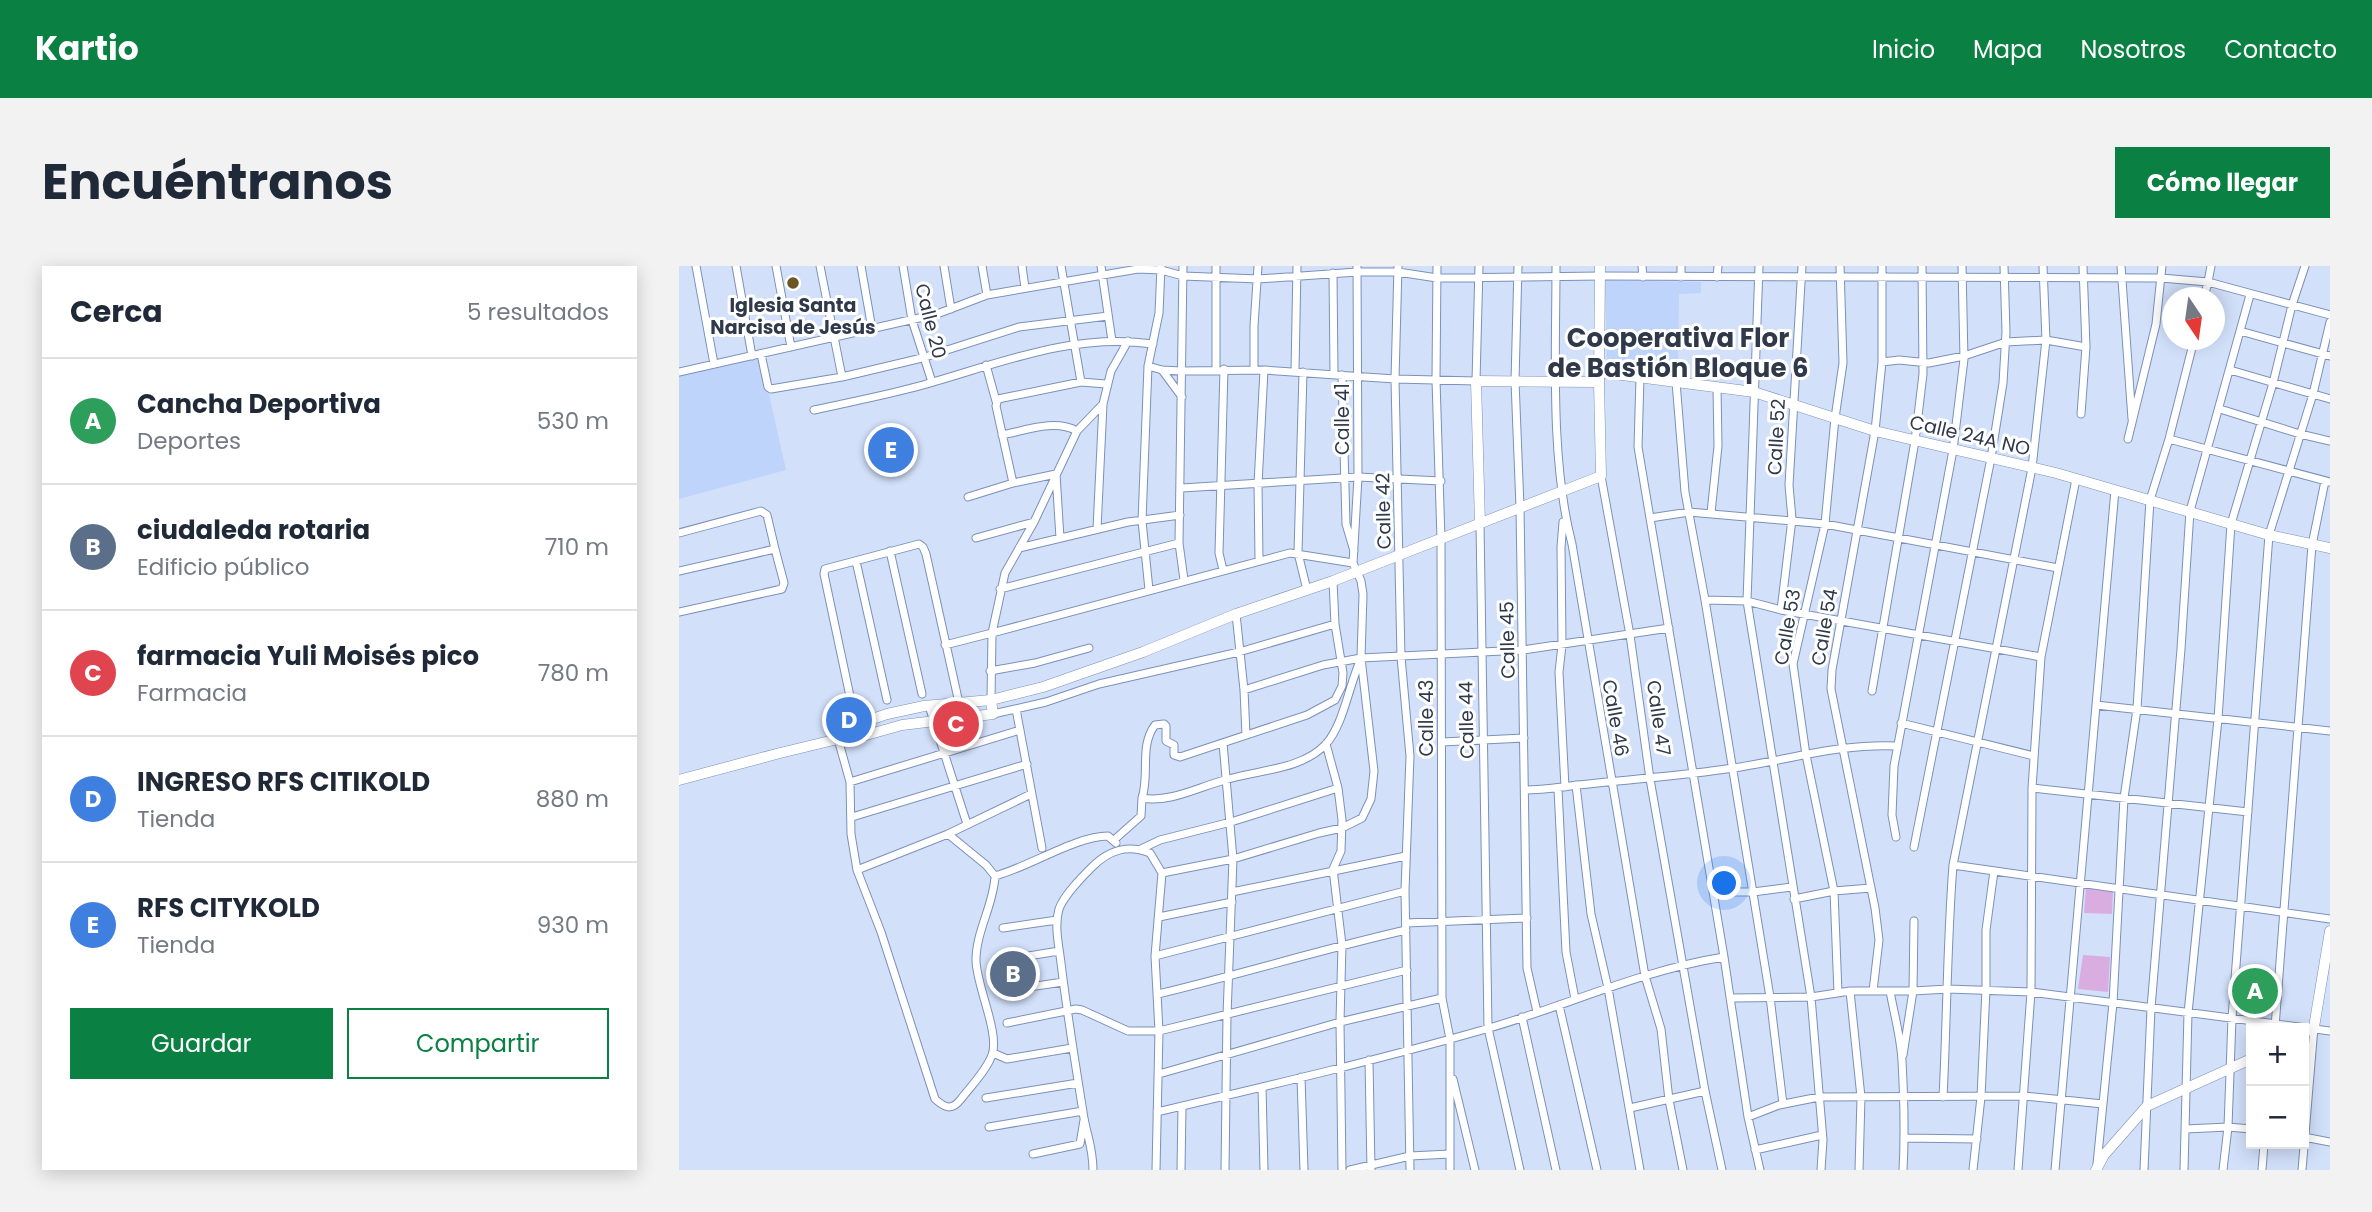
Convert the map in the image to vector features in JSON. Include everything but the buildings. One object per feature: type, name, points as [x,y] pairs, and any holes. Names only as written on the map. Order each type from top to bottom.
[{"type":"street","points":[[696,266],[714,365]]},
{"type":"street","points":[[736,266],[757,355],[771,389],[842,377],[922,358],[1019,327],[1108,316]]},
{"type":"street","points":[[776,266],[791,347]]},
{"type":"street","points":[[820,266],[842,377]]},
{"type":"street","points":[[861,266],[872,329]]},
{"type":"street","name":"Calle 20","points":[[903,266],[912,320],[922,358],[932,382]]},
{"type":"street","points":[[944,266],[951,309]]},
{"type":"street","points":[[982,266],[986,295]]},
{"type":"street","points":[[1022,266],[1025,288]]},
{"type":"street","points":[[1061,266],[1081,382]]},
{"type":"street","points":[[1101,266],[1112,341]]},
{"type":"street","points":[[1183,266],[1182,488],[1179,543],[1184,580]]},
{"type":"street","points":[[1216,266],[1220,369],[1219,553],[1223,570]]},
{"type":"street","points":[[1254,370],[1258,266]]},
{"type":"street","points":[[1297,266],[1300,481],[1298,553],[1307,590]]},
{"type":"street","name":"Calle 43","points":[[1437,266],[1436,380],[1441,481],[1442,998],[1450,1039],[1451,1170]]},
{"type":"street","name":"Calle 44","points":[[1479,266],[1476,381],[1488,1028],[1520,1170]]},
{"type":"street","name":"Calle 45","points":[[1518,266],[1515,381],[1523,650],[1527,968],[1537,1012]]},
{"type":"street","name":"Calle 46","points":[[1556,266],[1556,382],[1564,514],[1572,544],[1645,976],[1661,1029],[1669,1100],[1683,1170]]},
{"type":"street","points":[[1642,266],[1643,276]]},
{"type":"street","points":[[1681,266],[1681,277]]},
{"type":"street","points":[[1717,266],[1717,277]]},
{"type":"street","points":[[1759,266],[1747,601],[1811,996],[1822,1135],[1821,1170]]},
{"type":"street","name":"Calle 52","points":[[1781,610],[1792,519],[1789,485],[1802,266]]},
{"type":"street","name":"Calle 53","points":[[1838,993],[1834,891],[1806,755],[1793,664],[1825,524],[1843,363],[1840,266]]},
{"type":"street","name":"Calle 54","points":[[1873,990],[1879,940],[1831,689],[1832,670],[1875,431],[1882,362],[1882,266]]},
{"type":"street","points":[[1872,691],[1915,441],[1923,362],[1922,266]]},
{"type":"street","points":[[1896,837],[1892,816],[1894,766],[1953,450],[1964,356],[1962,266]]},
{"type":"street","points":[[1914,847],[1991,458],[2003,383],[2006,342],[2004,266]]},
{"type":"street","points":[[1943,1097],[1948,923],[1953,865],[2032,468],[2046,340],[2043,266]]},
{"type":"street","points":[[2081,414],[2086,346],[2084,266]]},
{"type":"street","points":[[2121,266],[2132,425]]},
{"type":"street","points":[[2128,439],[2156,324],[2162,266]]},
{"type":"street","points":[[2207,287],[2211,266]]},
{"type":"street","points":[[2184,1170],[2188,1013],[2218,719],[2231,524],[2304,267]]},
{"type":"street","points":[[679,372],[912,320],[986,295],[1138,268],[1161,268],[1183,276],[1258,279],[1357,269],[1398,269],[1437,278],[1556,277],[1601,271],[1643,276],[1759,278],[2161,278],[2208,282],[2330,315]]},
{"type":"street","points":[[1149,590],[1142,521],[1148,366],[1159,313],[1161,268]]},
{"type":"street","name":"Calle 41","points":[[1357,269],[1358,477],[1355,566],[1363,594],[1361,659]]},
{"type":"street","name":"Calle 42","points":[[1398,269],[1395,379],[1401,657],[1410,756],[1405,891],[1410,1170]]},
{"type":"street","name":"Calle 47","points":[[1601,271],[1601,477],[1630,635],[1650,779],[1705,1091],[1722,1170]]},
{"type":"street","points":[[1333,273],[1346,524],[1355,551]]},
{"type":"street","points":[[2144,1170],[2151,1008],[2181,649],[2189,511],[2220,409],[2250,295]]},
{"type":"street","points":[[2223,1170],[2228,1127],[2228,1070],[2269,535],[2326,355],[2330,323]]},
{"type":"street","points":[[2240,331],[2326,355]]},
{"type":"street","points":[[1882,362],[1923,362],[1964,356],[2006,342],[2046,340],[2086,346]]},
{"type":"street","points":[[814,410],[932,382],[1014,356],[1074,344],[1128,341],[1153,344]]},
{"type":"street","points":[[1097,529],[1106,384],[1128,341]]},
{"type":"street","points":[[2096,1170],[2113,1003],[2124,798],[2137,709],[2150,500],[2191,350]]},
{"type":"street","points":[[986,365],[1013,483]]},
{"type":"street","points":[[1148,366],[1181,371],[1264,370],[1395,379],[1476,381]]},
{"type":"street","points":[[1162,370],[1182,397]]},
{"type":"street","points":[[1259,559],[1258,484],[1264,370]]},
{"type":"street","points":[[2230,370],[2330,399]]},
{"type":"street","name":"Calle 24A NO","points":[[1476,381],[1556,382],[1599,377],[1640,377],[1754,392],[1875,431],[2076,479],[2269,535],[2330,548]]},
{"type":"street","points":[[1640,377],[1638,447],[1724,957],[1748,1116],[1760,1170]]},
{"type":"street","points":[[996,402],[1009,395],[1081,382],[1106,384]]},
{"type":"street","points":[[1676,382],[1685,492],[1706,600],[1770,997],[1783,1104]]},
{"type":"street","points":[[1711,513],[1718,446],[1717,387]]},
{"type":"street","points":[[993,713],[990,671],[992,633],[1005,573],[1034,522],[1077,431],[1103,404]]},
{"type":"street","points":[[2220,409],[2300,434],[2330,440]]},
{"type":"street","points":[[1002,435],[1056,424],[1077,431]]},
{"type":"street","points":[[2169,439],[2327,482],[2312,545],[2275,1023]]},
{"type":"street","points":[[968,497],[1013,483],[1056,474]]},
{"type":"street","points":[[1056,474],[1060,538]]},
{"type":"street","points":[[1182,488],[1358,477],[1441,481]]},
{"type":"street","points":[[838,739],[849,727],[887,714],[929,706],[991,700],[1043,687],[1143,652],[1235,614],[1333,581],[1355,566],[1400,554],[1601,477]]},
{"type":"street","points":[[2018,1170],[2031,992],[2032,788],[2041,657],[2076,479]]},
{"type":"street","points":[[2056,1170],[2115,490]]},
{"type":"street","points":[[679,533],[761,511],[767,515],[784,583],[782,589],[679,612]]},
{"type":"street","points":[[1650,518],[1689,512],[1792,519],[2058,568]]},
{"type":"street","points":[[1564,514],[1561,547],[1562,645],[1559,672],[1566,952],[1575,999]]},
{"type":"street","points":[[1019,548],[1128,522],[1180,515]]},
{"type":"street","points":[[976,538],[1034,522]]},
{"type":"street","points":[[1000,589],[1179,543]]},
{"type":"street","points":[[851,701],[825,569],[919,544],[923,547],[959,703]]},
{"type":"street","points":[[679,571],[775,549]]},
{"type":"street","points":[[890,551],[922,694]]},
{"type":"street","points":[[945,645],[1259,559],[1298,553],[1355,566]]},
{"type":"street","points":[[856,561],[887,701]]},
{"type":"street","points":[[1114,840],[1141,816],[1147,738],[1155,725],[1166,726],[1166,741],[1174,745],[1173,752],[1177,757],[1307,715],[1335,700],[1342,686],[1342,661],[1335,624],[1333,581]]},
{"type":"street","points":[[1706,600],[1747,601],[1781,610],[2041,657]]},
{"type":"street","points":[[1235,614],[1244,690],[1245,735]]},
{"type":"street","points":[[679,780],[902,725],[993,713],[1047,702],[1099,684],[1239,652],[1335,624]]},
{"type":"street","points":[[1244,690],[1342,661],[1523,650],[1669,628]]},
{"type":"street","points":[[990,671],[1035,663],[1089,648]]},
{"type":"street","points":[[1142,798],[1167,798],[1227,779],[1280,768],[1306,758],[1326,744],[1336,727],[1361,659]]},
{"type":"street","points":[[1163,873],[1233,859],[1342,828],[1362,818],[1371,799],[1374,771],[1361,659]]},
{"type":"street","points":[[2096,705],[2330,731]]},
{"type":"street","points":[[929,706],[967,824]]},
{"type":"street","points":[[1016,709],[1042,848]]},
{"type":"street","points":[[1901,723],[1938,730],[2034,756]]},
{"type":"street","points":[[850,782],[1020,730]]},
{"type":"street","points":[[1442,742],[1524,738]]},
{"type":"street","points":[[838,739],[850,782],[851,834],[857,870],[881,932],[935,1099],[944,1107],[951,1108],[958,1103],[985,1067],[999,1056],[1072,1048]]},
{"type":"street","points":[[1223,743],[1233,859],[1225,1170]]},
{"type":"street","points":[[1326,744],[1338,788],[1342,828],[1341,851],[1333,869],[1342,945],[1342,1170]]},
{"type":"street","points":[[1525,790],[1650,779],[1733,768],[1844,747],[1872,744],[1898,746]]},
{"type":"street","points":[[852,817],[1027,764]]},
{"type":"street","points":[[1576,785],[1591,914],[1608,988],[1640,1170]]},
{"type":"street","points":[[1141,849],[1160,839],[1231,822],[1338,788]]},
{"type":"street","points":[[2032,788],[2248,812]]},
{"type":"street","points":[[857,870],[948,834],[1031,794]]},
{"type":"street","points":[[948,834],[986,864],[995,876],[976,960],[999,1056]]},
{"type":"street","points":[[995,876],[1087,839],[1108,836],[1114,840],[1118,849]]},
{"type":"street","points":[[1093,1170],[1091,1139],[1083,1115],[1063,982],[1059,951],[1059,908],[1084,875],[1103,857],[1118,849],[1141,849],[1150,853],[1163,873],[1155,956],[1159,1031],[1156,1170]]},
{"type":"street","points":[[1232,892],[1406,856]]},
{"type":"street","points":[[1953,865],[2330,919]]},
{"type":"street","points":[[1973,1170],[1981,1097],[1986,930],[1994,871]]},
{"type":"street","points":[[1713,892],[1753,892],[1792,887]]},
{"type":"street","points":[[1794,899],[1834,891],[1871,888]]},
{"type":"street","points":[[1155,956],[1405,891]]},
{"type":"street","points":[[1159,917],[1232,902]]},
{"type":"street","points":[[1158,994],[1406,927],[1442,921],[1527,918]]},
{"type":"street","points":[[1003,928],[1058,920]]},
{"type":"street","points":[[1902,1059],[1913,991],[1914,921]]},
{"type":"street","points":[[2309,1088],[2314,1027],[2330,931]]},
{"type":"street","points":[[997,961],[1059,951]]},
{"type":"street","points":[[1157,1112],[1450,1039],[1683,963],[1724,957]]},
{"type":"street","points":[[1007,1023],[1067,1010],[1082,1010],[1128,1031],[1159,1031],[1407,970]]},
{"type":"street","points":[[1003,991],[1063,982]]},
{"type":"street","points":[[1730,998],[1811,996],[1873,990],[1890,992],[1986,989],[2031,992],[2259,1023]]},
{"type":"street","points":[[1850,991],[1861,1097],[1859,1170]]},
{"type":"street","points":[[1890,992],[1902,1059],[1905,1138],[1903,1170]]},
{"type":"street","points":[[1159,1074],[1340,1022],[1442,998]]},
{"type":"street","points":[[1559,1004],[1597,1170]]},
{"type":"street","points":[[1522,1017],[1556,1170]]},
{"type":"street","points":[[2309,1027],[2330,1031]]},
{"type":"street","points":[[2309,1030],[2314,1027]]},
{"type":"street","points":[[1369,1060],[1371,1167]]},
{"type":"street","points":[[2096,1170],[2104,1155],[2147,1106],[2246,1061]]},
{"type":"street","points":[[1450,1065],[1475,1170]]},
{"type":"street","points":[[1301,1077],[1304,1170]]},
{"type":"street","points":[[986,1098],[1078,1083]]},
{"type":"street","points":[[1262,1087],[1264,1170]]},
{"type":"street","points":[[1630,1108],[1705,1091]]},
{"type":"street","points":[[1748,1116],[1783,1104],[1819,1097],[2024,1096],[2103,1104]]},
{"type":"street","points":[[1181,1170],[1182,1106]]},
{"type":"street","points":[[989,1127],[1083,1115]]},
{"type":"street","points":[[1033,1154],[1080,1144],[1083,1115]]},
{"type":"street","points":[[2186,1129],[2246,1129]]},
{"type":"street","points":[[1755,1150],[1822,1135]]},
{"type":"street","points":[[1905,1138],[1977,1139]]},
{"type":"street","points":[[2309,1138],[2330,1142]]},
{"type":"street","points":[[2262,1170],[2264,1149]]},
{"type":"street","points":[[2302,1170],[2304,1149]]},
{"type":"street","points":[[1350,1170],[1410,1156],[1450,1154]]},
{"type":"shaded area","points":[[1605,280],[1701,282],[1701,293],[1679,294],[1678,374],[1607,365]]},
{"type":"shaded area","points":[[760,354],[786,470],[679,499],[679,373]]},
{"type":"shaded area","points":[[2086,888],[2113,892],[2112,914],[2084,913]]},
{"type":"shaded area","points":[[2083,955],[2110,957],[2108,992],[2078,989]]},
{"type":"shaded area","points":[[2241,971],[2272,972],[2270,1015],[2238,1010]]},
{"type":"place","name":"Iglesia Santa Narcisa de Jesús","points":[[793,283]]},
{"type":"place","name":"RFS CITYKOLD","points":[[891,450]]},
{"type":"place","name":"INGRESO RFS CITIKOLD","points":[[849,720]]},
{"type":"place","name":"farmacia Yuli Moisés pico","points":[[956,724]]},
{"type":"place","name":"ciudaleda rotaria","points":[[1013,974]]},
{"type":"place","name":"Cancha Deportiva","points":[[2255,991]]},
{"type":"district","name":"Cooperativa Flor de Bastión Bloque 6","points":[[1678,353]]}]
